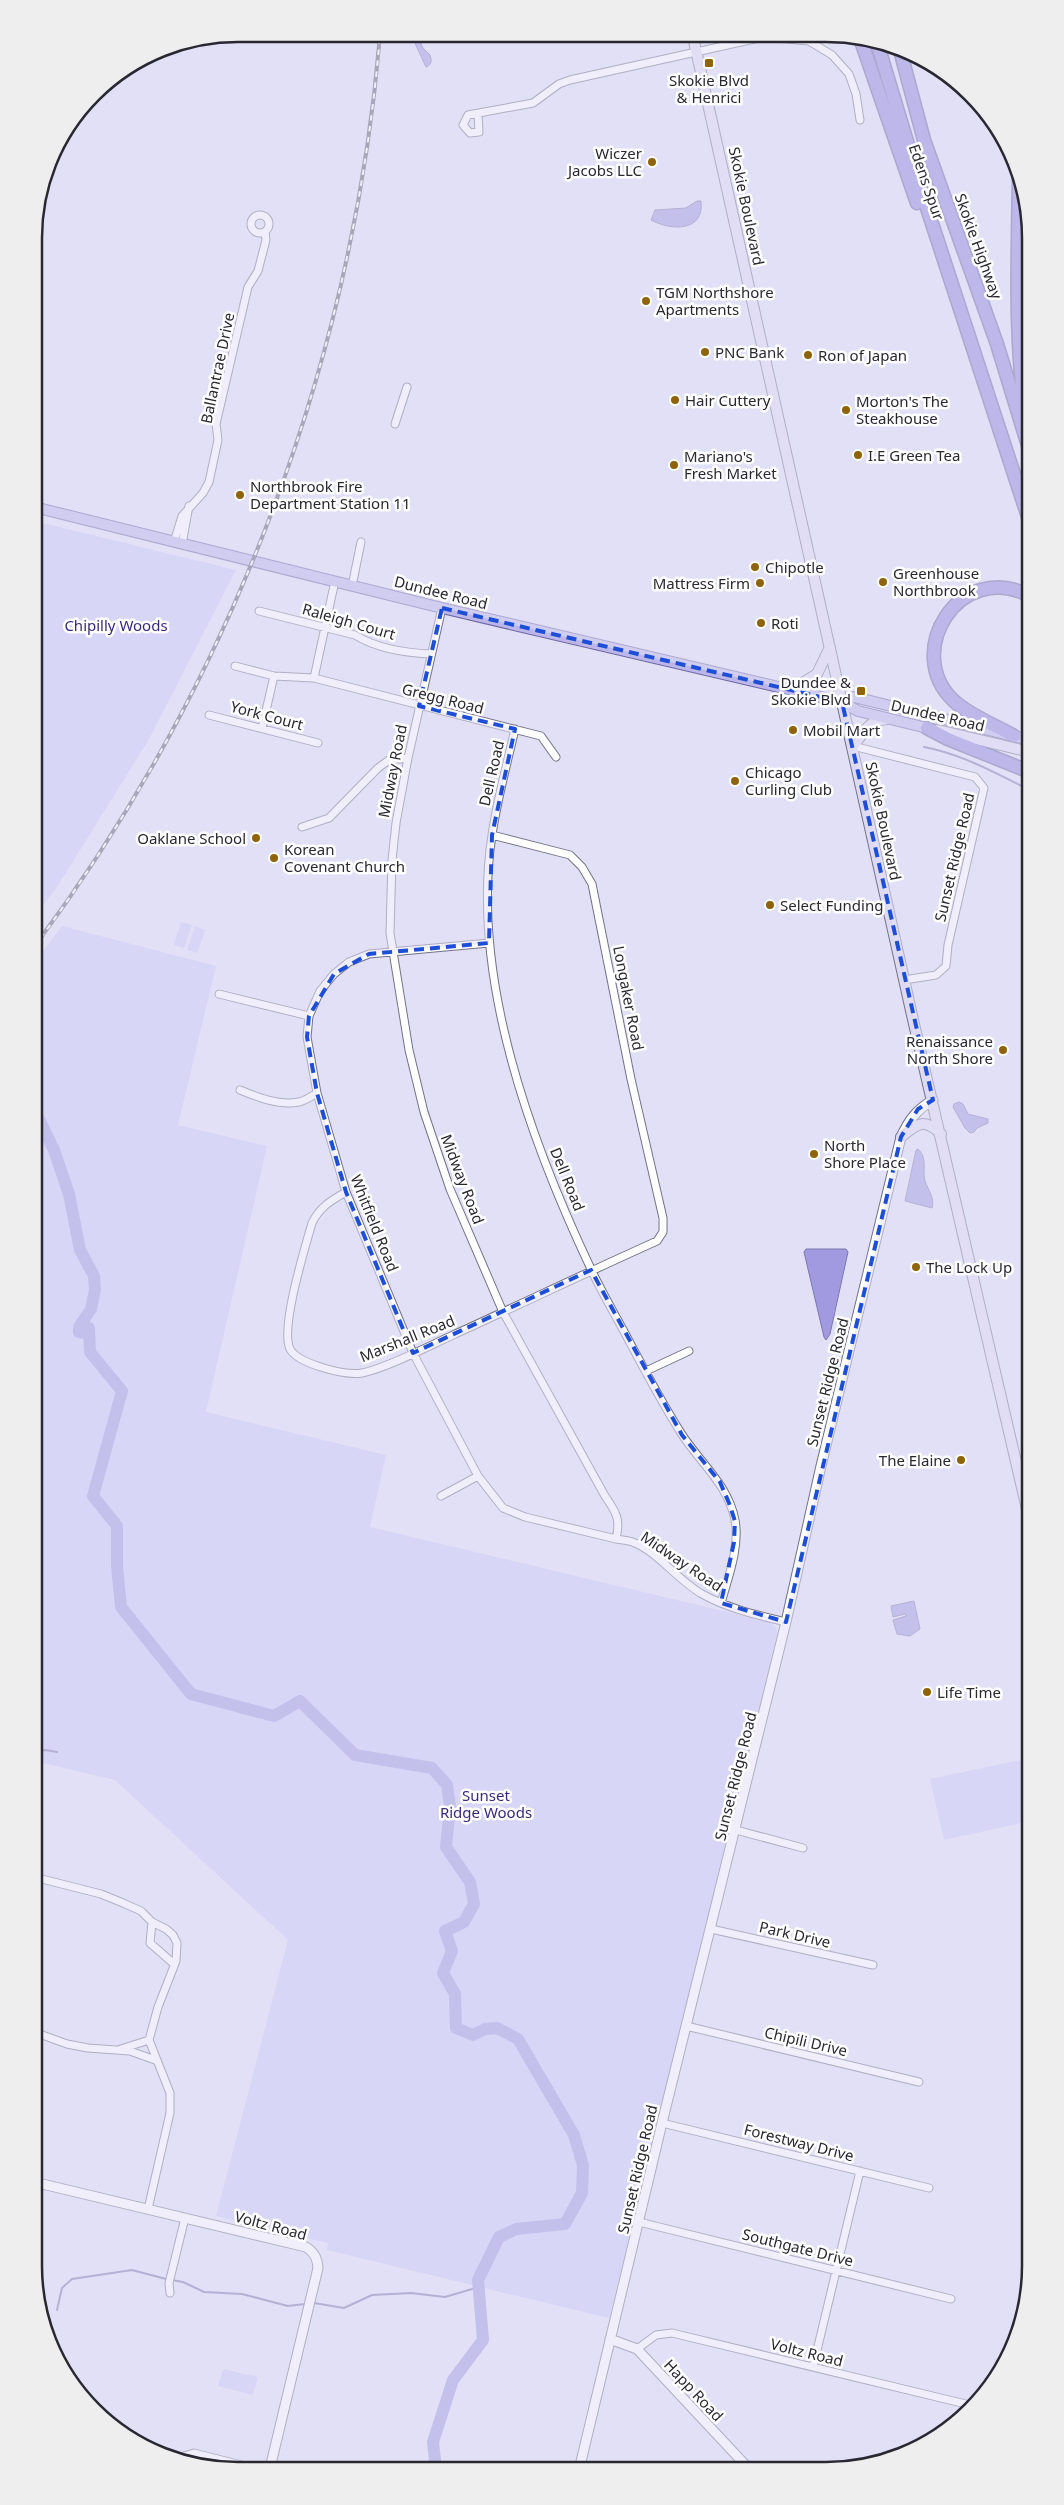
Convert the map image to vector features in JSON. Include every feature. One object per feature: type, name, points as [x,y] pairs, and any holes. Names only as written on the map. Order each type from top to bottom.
[{"type":"highway","name":"Edens Spur","points":[[863,46],[935,256],[969,334]]},
{"type":"highway","points":[[879,50],[926,205],[1022,498]]},
{"type":"highway","name":"Skokie Highway","points":[[902,58],[924,140],[996,344],[1022,427]]},
{"type":"highway","points":[[1019,209],[1017,317],[1019,372],[1022,392]]},
{"type":"highway","points":[[1014,736],[954,701],[940,680],[934,656],[938,632],[947,613],[959,600],[977,591],[996,586],[1022,591]]},
{"type":"highway","points":[[927,728],[948,739],[1022,769]]},
{"type":"main road","name":"Skokie Boulevard","points":[[695,42],[904,980],[1022,1488]]},
{"type":"main road","name":"Dundee Road","points":[[42,509],[442,608],[842,702],[858,711],[1022,750]]},
{"type":"main road","points":[[791,690],[817,674],[830,647]]},
{"type":"main road","name":"Dundee Road","points":[[842,702],[854,697],[1022,738]]},
{"type":"main road","points":[[853,746],[869,725],[876,720],[888,718]]},
{"type":"main road","points":[[901,1137],[922,1123],[929,1124],[940,1134]]},
{"type":"street","points":[[478,114],[533,103],[559,84],[570,80],[742,42]]},
{"type":"street","points":[[811,42],[832,55],[849,74],[856,94],[860,120]]},
{"type":"street","name":"Ballantrae Drive","points":[[178,543],[182,516],[203,493],[209,482],[218,440],[216,424],[248,287],[258,271],[266,240],[264,232]]},
{"type":"street","points":[[395,424],[407,387]]},
{"type":"street","points":[[352,586],[361,542]]},
{"type":"street","points":[[314,678],[335,581]]},
{"type":"street","name":"Midway Road","points":[[442,608],[408,758],[396,823],[392,860],[390,933],[409,1050],[424,1112],[450,1189],[503,1312],[605,1496],[617,1513],[620,1524],[616,1539],[635,1543],[650,1552],[682,1580],[721,1604],[786,1622]]},
{"type":"street","name":"Raleigh Court","points":[[259,611],[355,634],[366,642],[413,653],[431,654]]},
{"type":"street","name":"Gregg Road","points":[[235,666],[274,676],[314,678],[541,736],[556,757]]},
{"type":"street","points":[[262,728],[274,676]]},
{"type":"street","name":"York Court","points":[[209,715],[318,743]]},
{"type":"street","name":"Dell Road","points":[[515,730],[492,835],[488,883],[490,943],[509,1050],[531,1125],[558,1196],[591,1270],[682,1435],[720,1482],[735,1521],[732,1562],[721,1604]]},
{"type":"street","name":"Sunset Ridge Road","points":[[853,746],[975,777],[984,788],[948,944],[946,966],[936,975],[904,980]]},
{"type":"street","points":[[302,826],[329,818],[378,768],[390,760],[408,758]]},
{"type":"street","name":"Longaker Road","points":[[492,835],[570,856],[582,867],[592,884],[631,1079],[663,1218],[663,1232]]},
{"type":"street","name":"Whitfield Road","points":[[490,943],[369,954],[349,962],[334,974],[320,992],[309,1016],[307,1037],[317,1093],[346,1192],[413,1353],[478,1476],[503,1508],[525,1518],[616,1539]]},
{"type":"street","points":[[219,994],[309,1016]]},
{"type":"street","points":[[240,1090],[260,1098],[291,1102],[299,1102],[317,1093]]},
{"type":"street","name":"Sunset Ridge Road","points":[[581,2462],[662,2123],[736,1830],[821,1466],[901,1137],[908,1122],[918,1109],[933,1100]]},
{"type":"street","name":"Marshall Road","points":[[346,1192],[328,1202],[319,1210],[312,1223],[288,1317],[289,1348],[297,1359],[351,1374],[364,1372],[413,1353],[657,1241],[663,1232]]},
{"type":"street","points":[[646,1371],[690,1351]]},
{"type":"street","points":[[441,1496],[478,1476]]},
{"type":"street","points":[[736,1830],[803,1848]]},
{"type":"street","points":[[42,1879],[100,1894],[141,1912],[152,1922],[173,1935],[177,1943],[178,1952],[149,2040],[155,2060],[170,2093],[170,2113],[148,2209]]},
{"type":"street","points":[[152,1922],[150,1943],[174,1964]]},
{"type":"street","name":"Park Drive","points":[[711,1929],[873,1965]]},
{"type":"street","name":"Chipili Drive","points":[[686,2026],[919,2082]]},
{"type":"street","points":[[42,2035],[68,2044],[88,2048],[120,2050],[155,2060]]},
{"type":"street","points":[[120,2050],[149,2040]]},
{"type":"street","name":"Forestway Drive","points":[[662,2123],[929,2188]]},
{"type":"street","points":[[813,2367],[860,2171]]},
{"type":"street","name":"Voltz Road","points":[[42,2184],[306,2247],[317,2257],[318,2268],[271,2462]]},
{"type":"street","points":[[170,2294],[169,2284],[185,2218]]},
{"type":"street","name":"Southgate Drive","points":[[639,2222],[951,2299]]},
{"type":"street","name":"Voltz Road","points":[[637,2349],[656,2335],[672,2333],[965,2404]]},
{"type":"street","name":"Happ Road","points":[[610,2339],[637,2349],[743,2462]]},
{"type":"street","points":[[186,2455],[194,2453],[229,2462]]},
{"type":"highlighted area","points":[[442,608],[842,702],[933,1100],[918,1109],[901,1137],[786,1622],[721,1603],[734,1542],[735,1521],[729,1503],[720,1482],[682,1435],[591,1270],[413,1353],[346,1192],[317,1093],[307,1037],[309,1016],[334,974],[369,954],[489,943],[492,835],[515,729],[419,706]]},
{"type":"green space","name":"Chipilly Woods","points":[[42,523],[236,570],[148,741],[57,887],[42,907]]},
{"type":"green space","points":[[181,922],[192,925],[184,948],[174,945]]},
{"type":"green space","name":"Sunset Ridge Woods","points":[[62,926],[216,966],[178,1125],[267,1146],[206,1412],[386,1455],[370,1527],[769,1622],[776,1627],[777,1635],[609,2318],[327,2250],[328,2243],[216,2216],[288,1940],[115,1780],[42,1763],[42,952]]},
{"type":"green space","points":[[195,926],[205,930],[198,953],[187,950]]},
{"type":"green space","points":[[1022,1760],[1022,1823],[944,1840],[930,1779]]},
{"type":"green space","points":[[223,2369],[258,2377],[253,2395],[218,2386]]},
{"type":"shaded area","points":[[414,42],[420,42],[430,55],[430,64],[426,67]]},
{"type":"shaded area","points":[[697,201],[701,201],[701,211],[698,219],[692,224],[677,227],[659,224],[651,220],[655,210],[686,208]]},
{"type":"shaded area","points":[[959,1102],[963,1104],[968,1114],[988,1119],[988,1123],[970,1133],[953,1107],[954,1104]]},
{"type":"shaded area","points":[[918,1149],[924,1160],[924,1177],[932,1197],[932,1208],[905,1201],[916,1150]]},
{"type":"shaded area","points":[[806,1249],[846,1249],[848,1252],[830,1334],[826,1340],[804,1252]]},
{"type":"shaded area","points":[[914,1601],[920,1629],[910,1636],[897,1634],[893,1620],[906,1616],[905,1614],[893,1617],[891,1606]]},
{"type":"waterway","points":[[924,747],[965,759],[1022,786]]},
{"type":"waterway","points":[[42,1125],[54,1150],[69,1194],[80,1250],[94,1276],[95,1290],[91,1309],[79,1327],[79,1332],[83,1333],[89,1328],[90,1352],[122,1391],[93,1496],[117,1526],[117,1566],[121,1607],[191,1694],[274,1716],[300,1701],[355,1755],[432,1768],[447,1785],[450,1806],[446,1847],[470,1882],[474,1904],[464,1922],[445,1931],[452,1951],[443,1973],[455,1994],[456,2028],[473,2035],[485,2029],[497,2028],[518,2039],[574,2135],[583,2165],[582,2193],[565,2224],[516,2229],[499,2237],[478,2280],[483,2340],[453,2380],[433,2442],[435,2462]]},
{"type":"waterway","points":[[42,1750],[57,1752]]},
{"type":"waterway","points":[[57,2310],[62,2288],[72,2279],[132,2270],[166,2279]]},
{"type":"waterway","points":[[172,2280],[183,2282],[204,2292],[242,2294],[288,2306],[305,2304]]},
{"type":"waterway","points":[[314,2303],[344,2308],[372,2295],[411,2293],[445,2297],[479,2287]]},
{"type":"railway","points":[[42,935],[104,845],[167,739],[223,629],[271,515],[311,398],[342,279],[365,158],[379,42]]},
{"type":"place","name":"Skokie Blvd & Henrici","points":[[709,63]]},
{"type":"place","name":"Wiczer Jacobs LLC","points":[[652,162]]},
{"type":"place","name":"TGM Northshore Apartments","points":[[646,301]]},
{"type":"place","name":"PNC Bank","points":[[705,352]]},
{"type":"place","name":"Ron of Japan","points":[[808,355]]},
{"type":"place","name":"Hair Cuttery","points":[[675,400]]},
{"type":"place","name":"Morton's The Steakhouse","points":[[846,410]]},
{"type":"place","name":"I.E Green Tea","points":[[858,455]]},
{"type":"place","name":"Mariano's Fresh Market","points":[[674,465]]},
{"type":"place","name":"Northbrook Fire Department Station 11","points":[[240,495]]},
{"type":"place","name":"Chipotle","points":[[755,567]]},
{"type":"place","name":"Greenhouse Northbrook","points":[[883,582]]},
{"type":"place","name":"Mattress Firm","points":[[760,583]]},
{"type":"place","name":"Roti","points":[[761,623]]},
{"type":"place","name":"Dundee & Skokie Blvd","points":[[861,691]]},
{"type":"place","name":"Mobil Mart","points":[[793,730]]},
{"type":"place","name":"Chicago Curling Club","points":[[735,781]]},
{"type":"place","name":"Oaklane School","points":[[256,838]]},
{"type":"place","name":"Korean Covenant Church","points":[[274,858]]},
{"type":"place","name":"Select Funding","points":[[770,905]]},
{"type":"place","name":"Renaissance North Shore","points":[[1003,1050]]},
{"type":"place","name":"North Shore Place","points":[[814,1154]]},
{"type":"place","name":"The Lock Up","points":[[916,1267]]},
{"type":"place","name":"The Elaine","points":[[961,1460]]},
{"type":"place","name":"Life Time","points":[[927,1692]]}]
